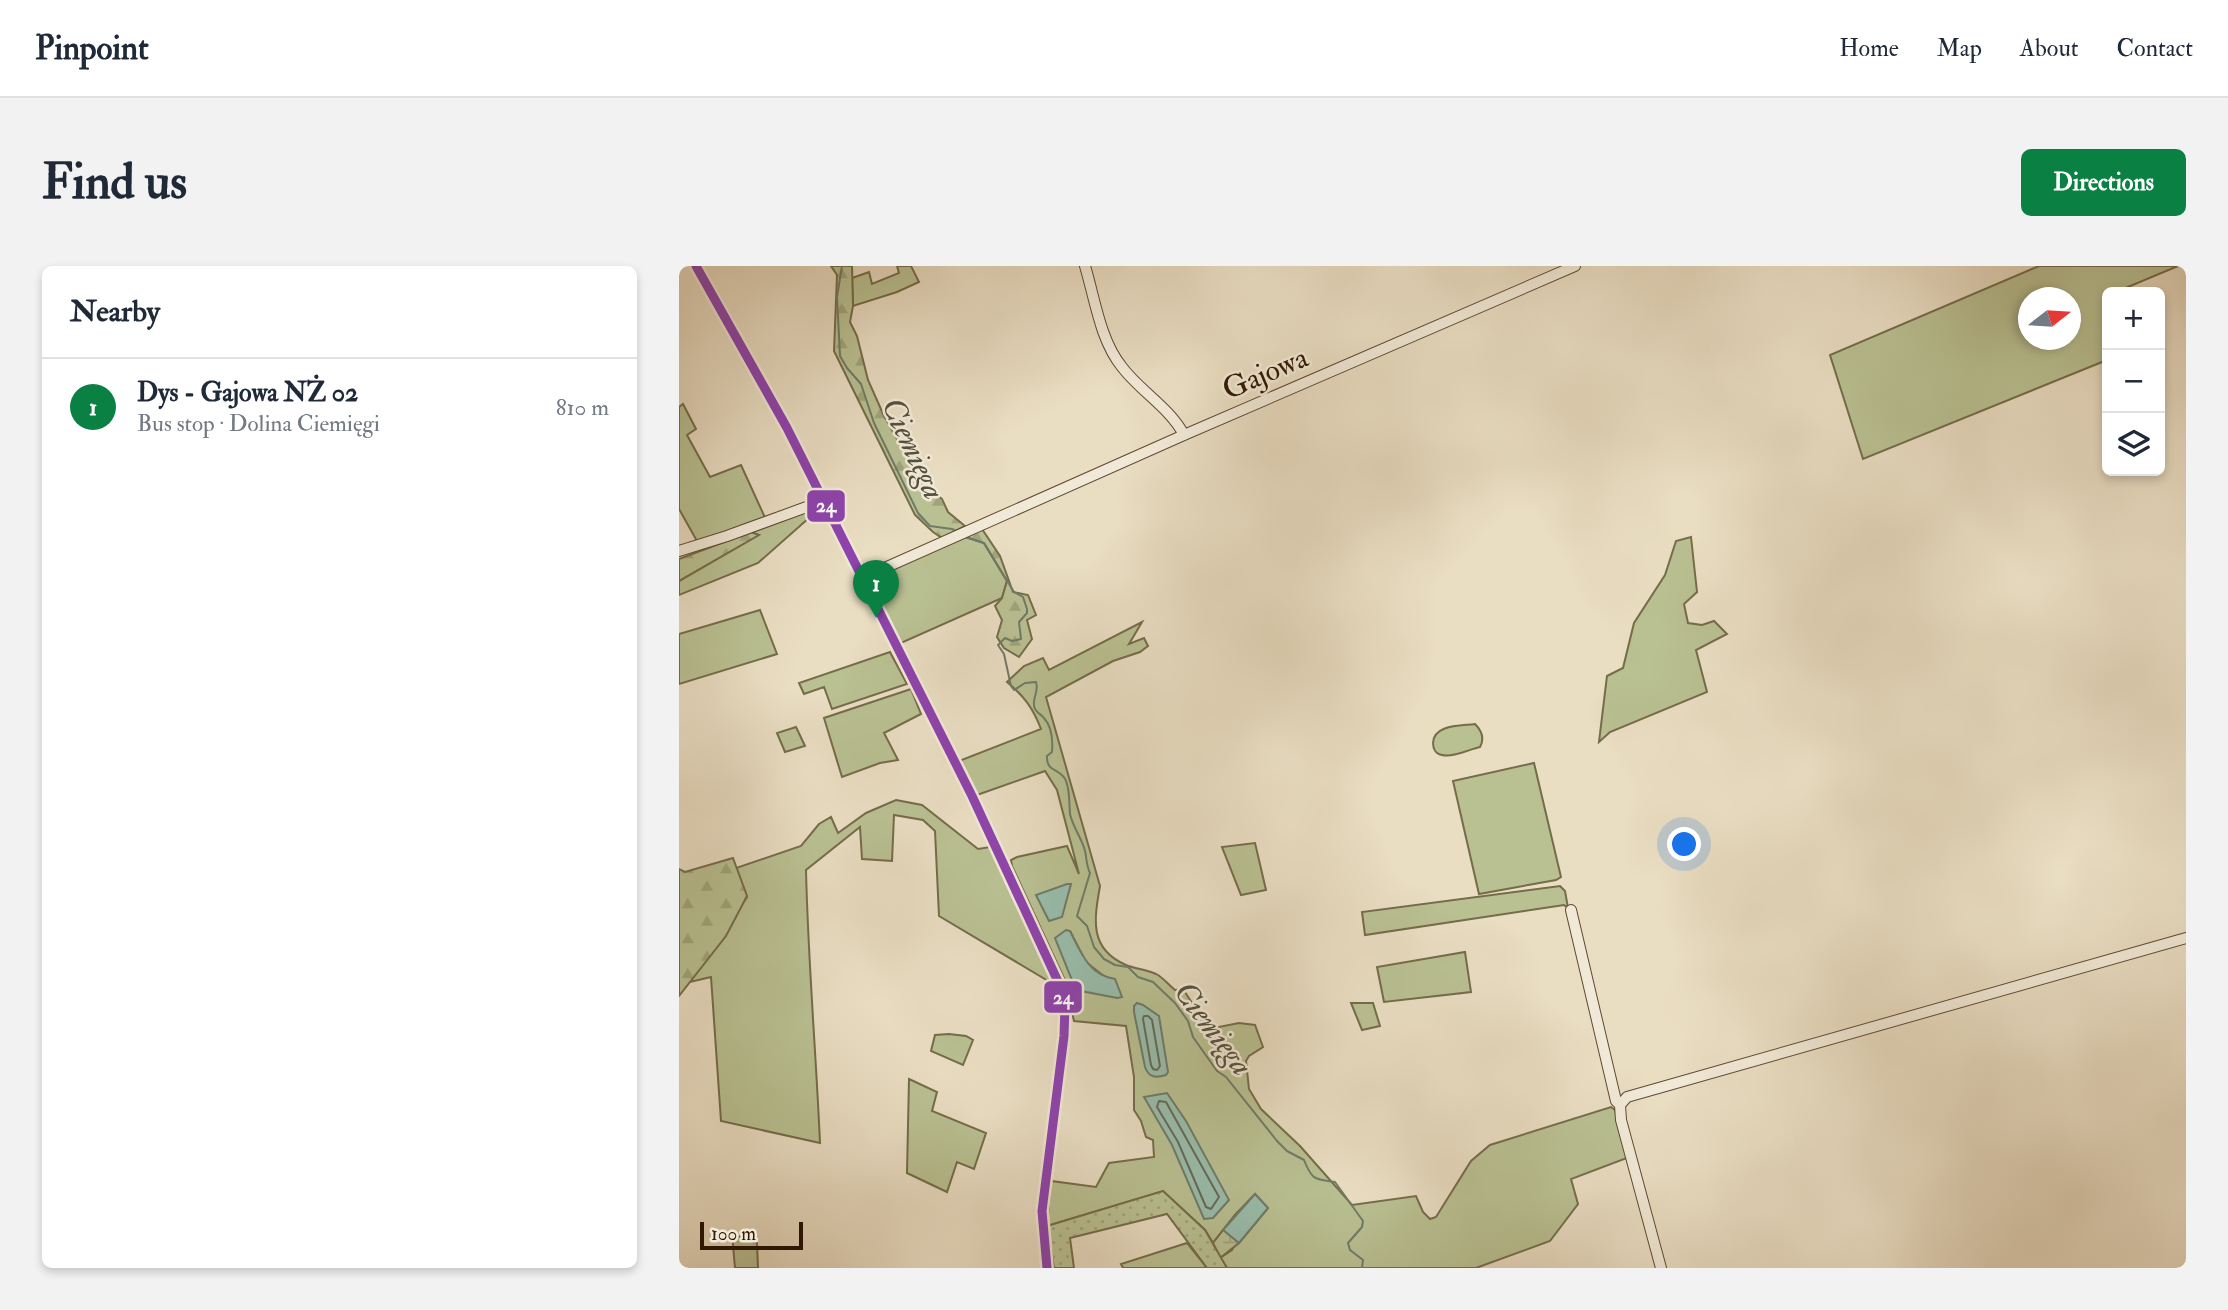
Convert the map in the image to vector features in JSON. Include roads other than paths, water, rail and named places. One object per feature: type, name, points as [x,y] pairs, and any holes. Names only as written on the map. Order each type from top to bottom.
[{"type":"street","points":[[696,266],[783,421],[1003,860],[1054,972],[1065,1006],[1064,1036],[1042,1211],[1047,1268]]},
{"type":"street","points":[[1085,266],[1114,357],[1127,374],[1177,424],[1184,435]]},
{"type":"street","name":"Gajowa","points":[[862,578],[1575,266]]},
{"type":"street","points":[[679,551],[823,501]]},
{"type":"street","points":[[1571,911],[1616,1101],[1620,1105],[1621,1120],[1661,1268]]},
{"type":"street","points":[[1620,1105],[1627,1097],[1637,1093],[2186,938]]},
{"type":"water","points":[[1071,884],[1062,917],[1049,921],[1036,895]]},
{"type":"water","points":[[1066,930],[1070,931],[1092,968],[1115,979],[1122,997],[1076,990],[1055,938]]},
{"type":"water","points":[[1137,1003],[1159,1016],[1168,1072],[1166,1075],[1153,1076],[1145,1067],[1134,1012]]},
{"type":"water","points":[[1167,1093],[1186,1121],[1229,1200],[1213,1218],[1204,1219],[1172,1145],[1144,1097]]},
{"type":"water","points":[[1255,1194],[1268,1208],[1239,1243],[1223,1230]]},
{"type":"waterway","name":"Ciemięga","points":[[842,266],[837,297],[840,356],[861,384],[874,423],[918,513],[930,526],[958,532]]},
{"type":"waterway","name":"Ciemięga","points":[[965,537],[984,543],[1014,592],[1023,597],[1027,609],[1019,622],[1021,639],[1012,641],[1005,638],[998,645],[1004,654],[1014,690],[1025,683],[1036,682],[1034,707],[1047,722],[1052,738],[1052,752],[1047,756],[1047,761],[1051,768],[1064,777],[1067,785],[1070,814],[1084,846],[1090,873],[1077,916],[1087,926],[1094,947],[1104,959],[1115,965],[1128,967],[1138,977],[1153,982],[1175,1003],[1188,1021],[1193,1037],[1217,1071],[1226,1077],[1277,1141],[1287,1151],[1304,1160],[1315,1177],[1335,1182],[1363,1221],[1362,1227],[1348,1243],[1350,1250],[1363,1260],[1362,1268]]},
{"type":"place","name":"Dys - Gajowa NŻ 02","points":[[876,618]]}]
